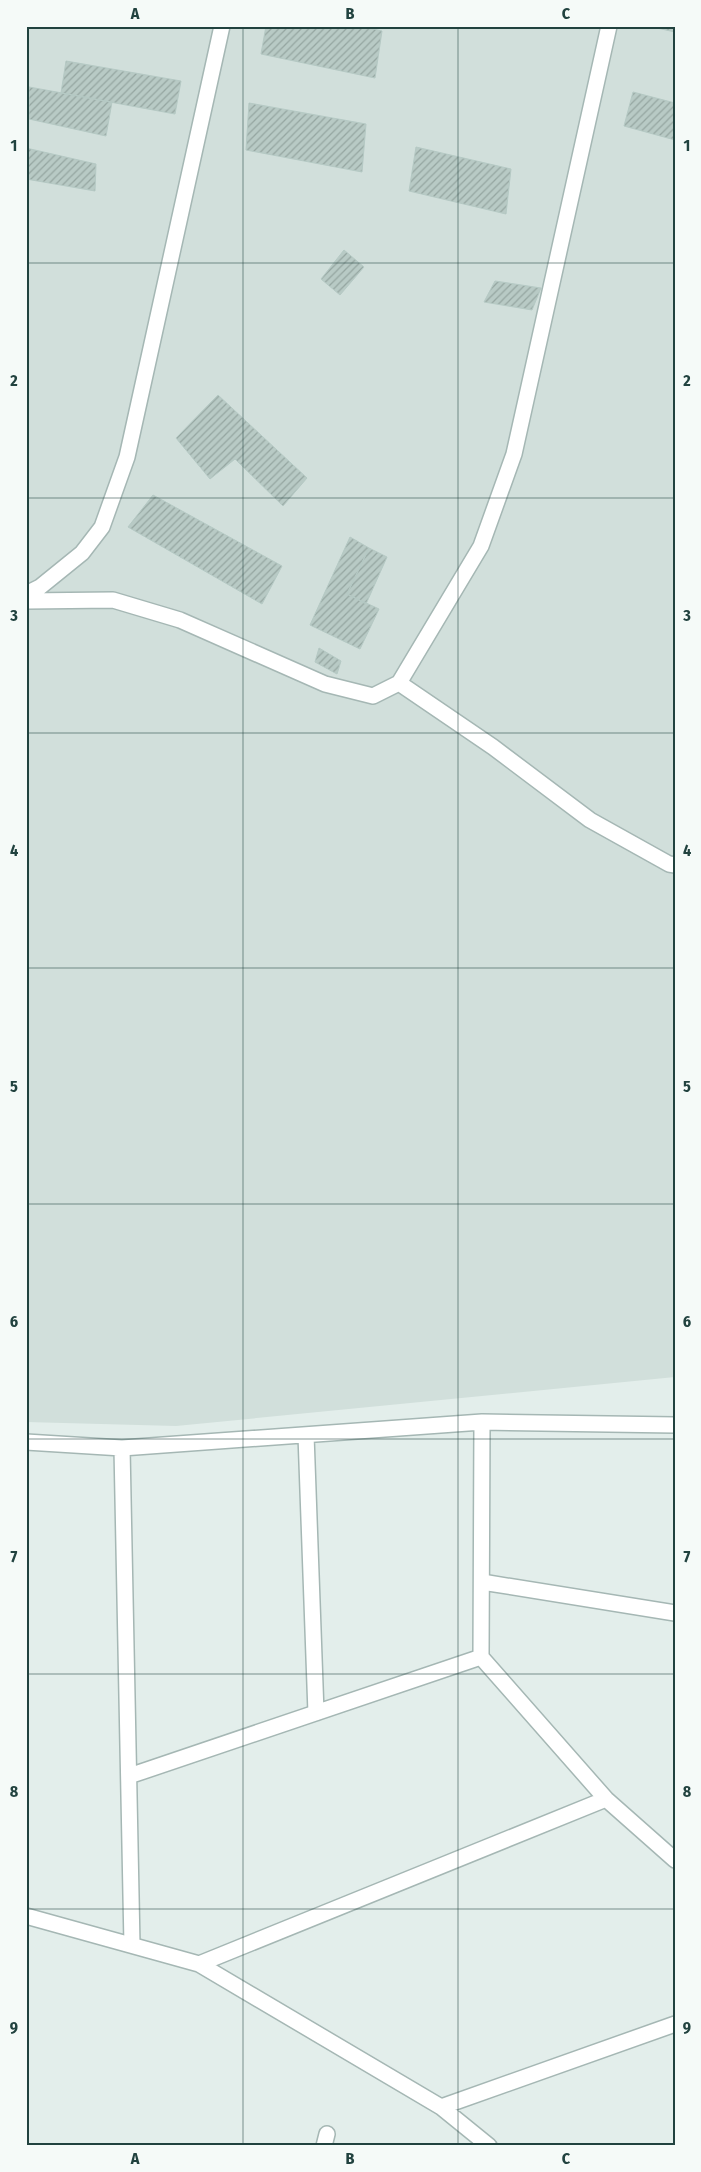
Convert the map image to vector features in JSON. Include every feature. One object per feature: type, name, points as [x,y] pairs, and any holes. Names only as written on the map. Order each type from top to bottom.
[{"type":"street","points":[[26,594],[40,587],[82,553],[102,527],[127,457],[222,26]]},
{"type":"street","points":[[26,601],[114,600],[180,620],[325,684],[373,696],[399,683],[482,546],[514,454],[609,26]]},
{"type":"street","points":[[399,683],[493,747],[590,820],[669,864],[675,865]]},
{"type":"street","points":[[26,1442],[122,1448],[482,1422],[675,1425]]},
{"type":"street","points":[[482,1422],[481,1657],[606,1799],[675,1860]]},
{"type":"street","points":[[306,1435],[316,1713]]},
{"type":"street","points":[[122,1448],[132,1945]]},
{"type":"street","points":[[482,1582],[675,1613]]},
{"type":"street","points":[[129,1776],[481,1657]]},
{"type":"street","points":[[199,1964],[606,1799]]},
{"type":"street","points":[[26,1916],[199,1964],[440,2107],[489,2146]]},
{"type":"street","points":[[440,2107],[675,2024]]},
{"type":"shaded area","points":[[26,26],[675,26],[675,1377],[176,1426],[26,1422]]},
{"type":"building","points":[[266,26],[361,26],[382,31],[375,78],[261,54]]},
{"type":"building","points":[[648,26],[675,26],[675,32]]},
{"type":"building","points":[[66,61],[181,81],[175,114],[61,93]]},
{"type":"building","points":[[29,87],[112,102],[106,136],[29,119]]},
{"type":"building","points":[[633,92],[675,103],[675,140],[624,126]]},
{"type":"building","points":[[249,103],[366,124],[362,172],[246,150]]},
{"type":"building","points":[[416,147],[511,169],[506,214],[409,191]]},
{"type":"building","points":[[26,148],[96,164],[95,191],[26,179]]},
{"type":"building","points":[[344,250],[364,267],[340,295],[321,279]]},
{"type":"building","points":[[495,281],[541,288],[532,310],[484,302]]},
{"type":"building","points":[[218,395],[307,478],[283,506],[235,459],[210,479],[176,438]]},
{"type":"building","points":[[153,495],[282,566],[262,604],[128,527]]},
{"type":"building","points":[[350,537],[369,548],[347,594],[379,609],[360,649],[310,625]]},
{"type":"building","points":[[369,548],[387,557],[366,604],[347,594]]},
{"type":"building","points":[[319,648],[341,661],[337,674],[315,662]]}]
